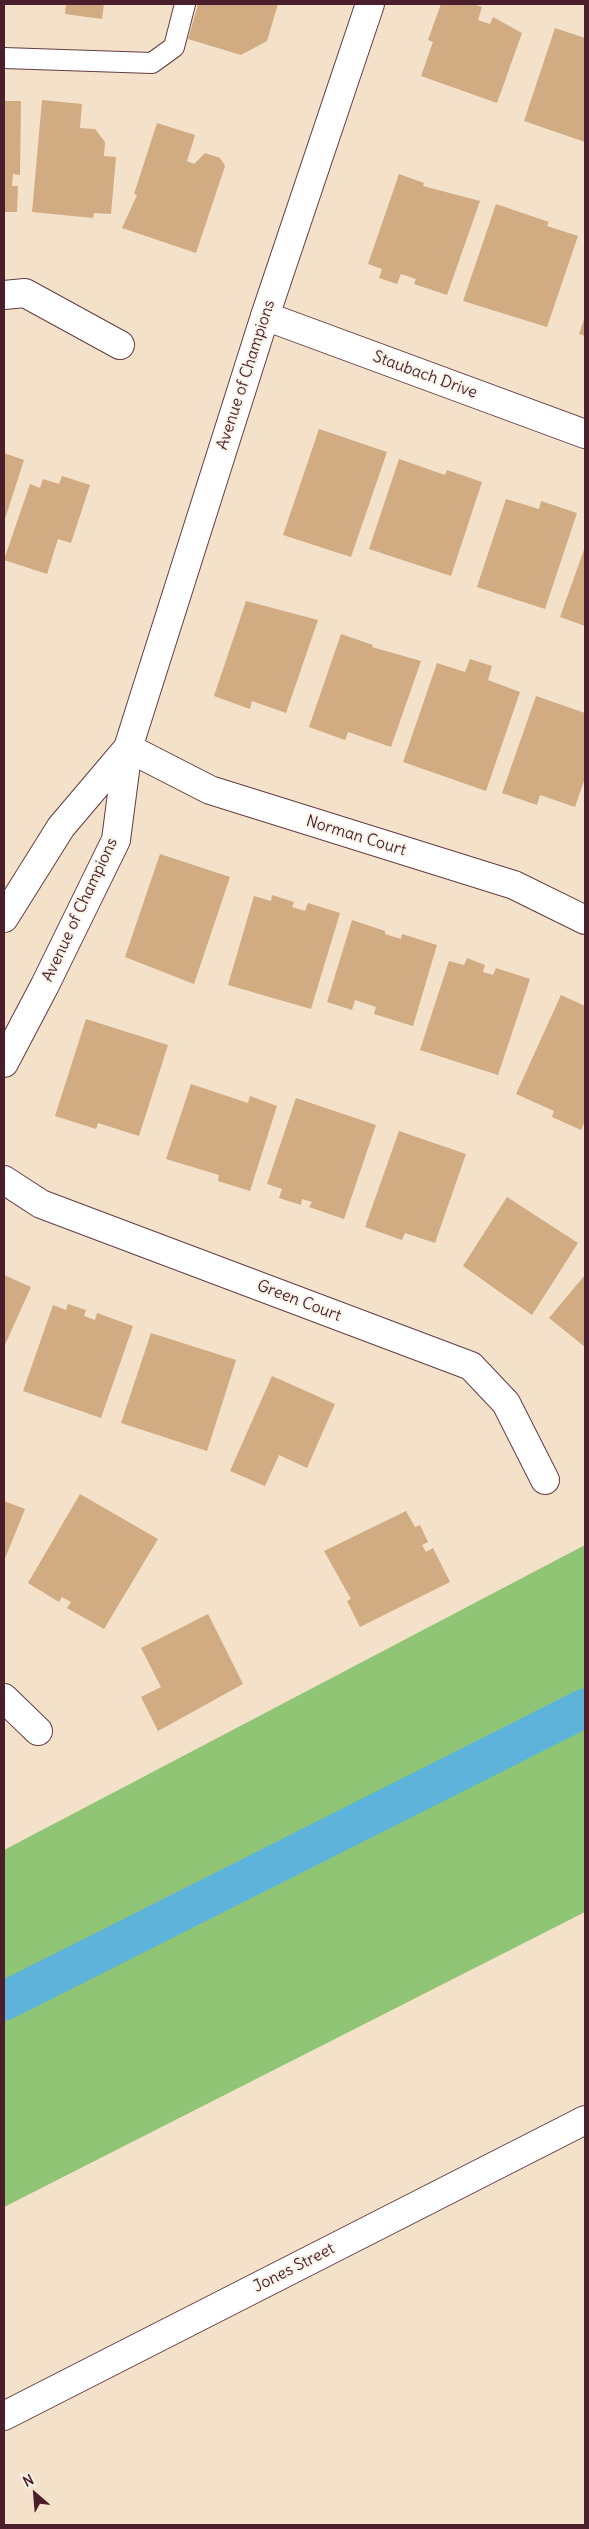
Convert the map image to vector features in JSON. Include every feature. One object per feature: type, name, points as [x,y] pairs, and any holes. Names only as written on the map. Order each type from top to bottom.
[{"type":"street","name":"Avenue of Champions","points":[[4,1063],[45,985],[116,840],[128,748],[265,316],[370,4]]},
{"type":"street","points":[[4,295],[25,293],[120,345]]},
{"type":"street","name":"Staubach Drive","points":[[265,316],[585,434]]},
{"type":"street","name":"Avenue of Champions","points":[[4,918],[61,827],[128,748]]},
{"type":"street","name":"Norman Court","points":[[128,748],[210,790],[514,885],[585,920]]},
{"type":"street","name":"Green Court","points":[[4,1180],[41,1204],[471,1366],[506,1403],[545,1480]]},
{"type":"street","points":[[4,1698],[38,1731]]},
{"type":"street","name":"Jones Street","points":[[4,2416],[585,2120]]},
{"type":"lane","points":[[4,58],[152,63],[174,47],[185,4]]},
{"type":"green space","points":[[585,1545],[585,1912],[4,2207],[4,1850]]},
{"type":"building","points":[[66,4],[104,4],[102,19],[65,14]]},
{"type":"building","points":[[198,4],[278,4],[267,41],[241,55],[188,39]]},
{"type":"building","points":[[441,4],[473,4],[482,7],[478,20],[490,24],[493,17],[522,33],[497,103],[421,76],[433,42],[428,40]]},
{"type":"building","points":[[555,28],[585,38],[585,142],[524,121]]},
{"type":"building","points":[[42,100],[82,104],[80,128],[95,129],[105,142],[104,156],[116,157],[111,214],[94,213],[93,218],[32,212]]},
{"type":"building","points":[[4,101],[21,101],[20,175],[13,174],[12,186],[18,186],[17,212],[4,212]]},
{"type":"building","points":[[157,123],[195,135],[187,161],[194,164],[205,153],[220,158],[225,166],[196,253],[122,228],[137,195],[134,194]]},
{"type":"building","points":[[399,174],[424,183],[423,186],[480,201],[447,295],[414,284],[416,279],[401,274],[397,284],[379,278],[382,269],[368,264]]},
{"type":"building","points":[[496,204],[549,222],[547,226],[578,236],[547,327],[463,301]]},
{"type":"building","points":[[585,316],[585,336],[579,334]]},
{"type":"building","points":[[319,429],[387,452],[351,557],[283,535]]},
{"type":"building","points":[[4,453],[24,460],[4,522]]},
{"type":"building","points":[[399,459],[445,475],[447,470],[482,482],[451,576],[369,549]]},
{"type":"building","points":[[62,476],[90,485],[71,543],[58,539],[47,574],[4,560],[30,484],[40,488],[43,479],[59,484]]},
{"type":"building","points":[[506,499],[539,509],[541,501],[577,513],[545,609],[477,587]]},
{"type":"building","points":[[585,547],[585,626],[560,617]]},
{"type":"building","points":[[246,601],[318,620],[286,713],[252,701],[250,709],[214,696]]},
{"type":"building","points":[[341,634],[373,645],[372,647],[421,661],[391,747],[348,732],[345,740],[309,727]]},
{"type":"building","points":[[470,659],[492,666],[488,680],[520,692],[486,791],[403,762],[437,663],[465,672]]},
{"type":"building","points":[[536,696],[585,713],[585,778],[575,807],[540,795],[537,805],[502,793]]},
{"type":"building","points":[[160,854],[230,877],[194,984],[125,957]]},
{"type":"building","points":[[272,895],[294,902],[292,907],[305,911],[308,903],[340,913],[311,1009],[228,985],[254,896],[271,901]]},
{"type":"building","points":[[352,920],[385,931],[385,934],[401,939],[402,934],[437,945],[413,1026],[374,1014],[376,1007],[355,1000],[352,1010],[327,1002]]},
{"type":"building","points":[[467,958],[485,965],[483,972],[493,975],[496,968],[530,979],[498,1075],[420,1050],[449,961],[464,965]]},
{"type":"building","points":[[561,995],[585,1006],[585,1121],[581,1130],[552,1117],[554,1111],[516,1094]]},
{"type":"building","points":[[86,1019],[168,1045],[139,1136],[98,1123],[96,1129],[55,1116]]},
{"type":"building","points":[[191,1084],[248,1103],[250,1096],[277,1106],[250,1191],[218,1181],[219,1175],[166,1159]]},
{"type":"building","points":[[296,1098],[376,1125],[344,1219],[309,1207],[312,1202],[302,1199],[301,1205],[279,1198],[282,1189],[267,1184]]},
{"type":"building","points":[[399,1131],[466,1154],[435,1243],[405,1233],[402,1240],[365,1227]]},
{"type":"building","points":[[507,1197],[578,1243],[532,1315],[463,1266]]},
{"type":"building","points":[[4,1275],[31,1287],[4,1347]]},
{"type":"building","points":[[585,1275],[585,1347],[549,1318]]},
{"type":"building","points":[[68,1304],[86,1310],[84,1316],[95,1320],[97,1313],[133,1326],[101,1418],[23,1391],[53,1305],[66,1310]]},
{"type":"building","points":[[151,1333],[236,1360],[207,1451],[121,1423]]},
{"type":"building","points":[[272,1376],[335,1404],[307,1468],[279,1455],[265,1486],[230,1471]]},
{"type":"building","points":[[80,1494],[158,1539],[104,1629],[67,1608],[71,1602],[62,1597],[59,1602],[28,1583]]},
{"type":"building","points":[[4,1501],[25,1509],[4,1561]]},
{"type":"building","points":[[406,1511],[415,1527],[420,1525],[428,1542],[422,1545],[426,1552],[433,1548],[450,1582],[360,1627],[347,1601],[351,1599],[324,1551]]},
{"type":"building","points":[[208,1614],[243,1684],[158,1731],[141,1697],[161,1687],[141,1648]]},
{"type":"waterway","points":[[4,2001],[585,1708]]}]
